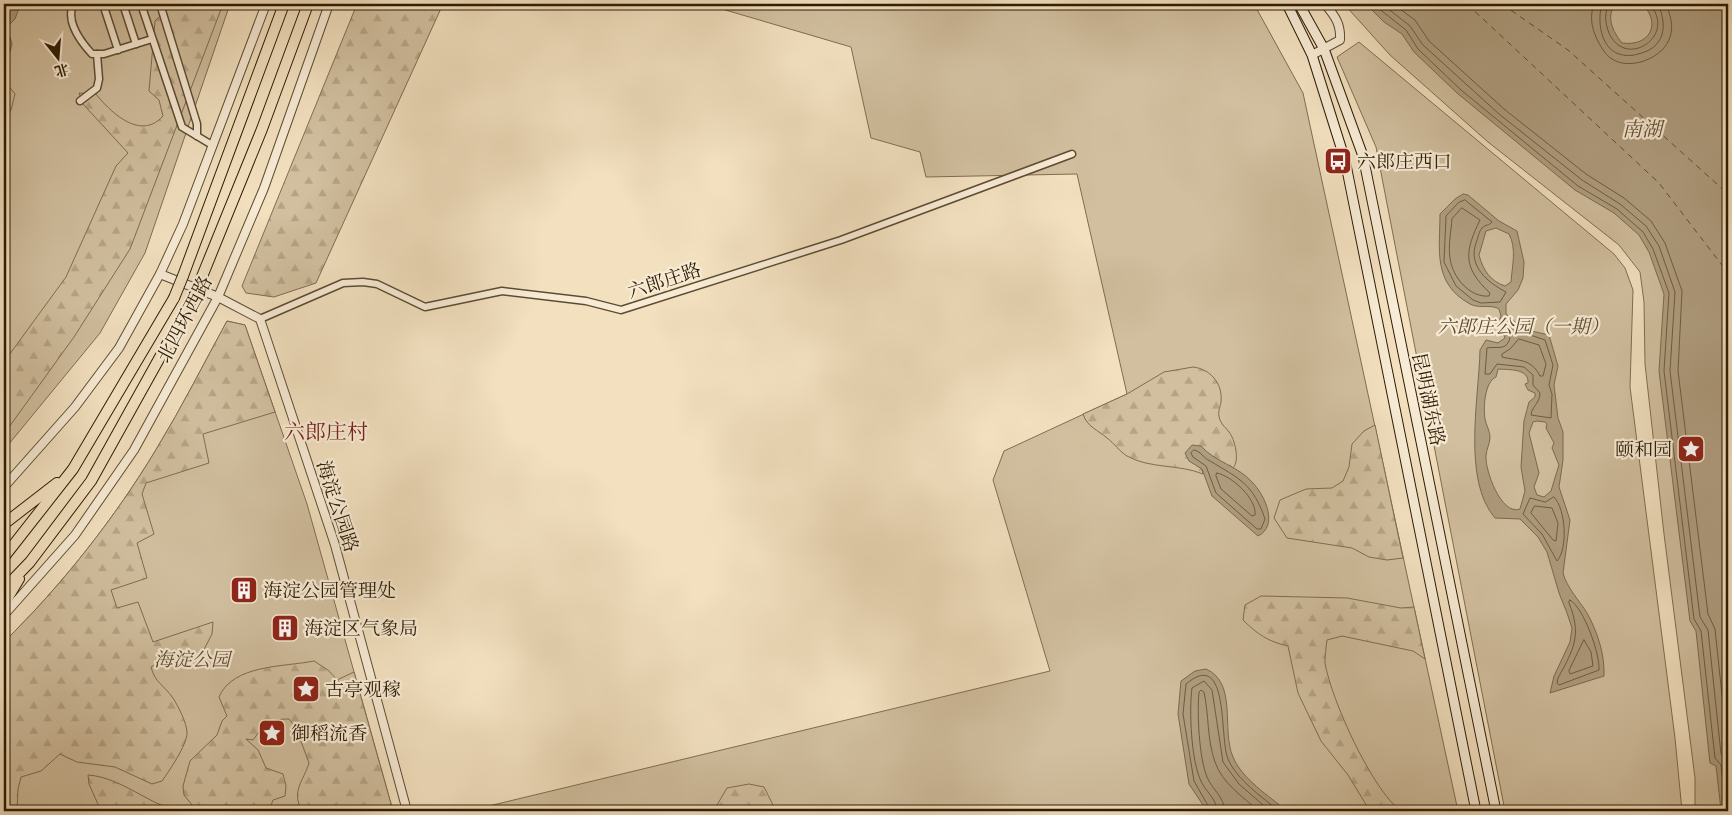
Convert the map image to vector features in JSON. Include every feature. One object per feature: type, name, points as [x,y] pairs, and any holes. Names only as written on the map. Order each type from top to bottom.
[{"type":"highway","name":"北四环西路","points":[[4,557],[73,469],[174,298],[284,4]]},
{"type":"highway","name":"北四环西路","points":[[4,588],[30,562],[91,481],[189,305],[262,129],[308,4]]},
{"type":"highway","points":[[4,525],[73,469]]},
{"type":"highway","points":[[4,604],[30,562]]},
{"type":"main road","name":"昆明湖东路","points":[[1287,4],[1312,55],[1338,133],[1354,198],[1476,811]]},
{"type":"main road","name":"昆明湖东路","points":[[1299,4],[1324,49],[1363,156],[1496,811]]},
{"type":"street","points":[[74,4],[71,14],[77,35],[92,54],[118,50],[152,39]]},
{"type":"street","points":[[103,4],[118,50]]},
{"type":"street","points":[[123,4],[136,44]]},
{"type":"street","points":[[141,4],[182,127],[212,145]]},
{"type":"street","points":[[160,4],[197,124],[196,136]]},
{"type":"street","points":[[4,487],[75,407],[119,348],[160,274],[183,224],[266,4]]},
{"type":"street","name":"北四环西路","points":[[4,615],[75,535],[134,450],[218,297],[264,188],[329,4]]},
{"type":"street","points":[[1312,55],[1340,40],[1340,30],[1336,17],[1325,4]]},
{"type":"street","points":[[80,101],[97,88],[99,79],[97,54]]},
{"type":"street","name":"六郎庄路","points":[[260,319],[343,284],[363,282],[377,284],[425,307],[502,291],[586,301],[621,310],[841,240],[1072,154]]},
{"type":"street","points":[[160,274],[218,297],[260,319]]},
{"type":"street","name":"海淀公园路","points":[[260,319],[335,545],[407,811]]},
{"type":"green space","points":[[4,4],[230,4],[145,253],[100,333],[4,450]]},
{"type":"green space","points":[[172,4],[223,4],[130,249],[74,337],[4,434],[4,362],[66,277],[116,166],[128,153],[83,104],[79,93],[96,94],[118,116],[136,125],[145,126],[154,123],[163,116],[159,100],[149,91],[155,21]]},
{"type":"green space","points":[[357,4],[443,4],[316,283],[274,297],[246,293],[242,286]]},
{"type":"green space","points":[[721,4],[1254,4],[1303,93],[1458,811],[468,811],[1050,671],[993,480],[1004,451],[1127,394],[1077,174],[926,177],[920,152],[871,138],[851,47],[722,9]]},
{"type":"green space","name":"南湖","points":[[1344,4],[1728,4],[1728,811],[1695,811],[1695,778],[1664,534],[1645,364],[1644,302],[1640,272],[1619,245],[1488,142],[1390,55]]},
{"type":"green space","name":"六郎庄公园（一期）","points":[[1359,42],[1614,254],[1625,268],[1633,290],[1630,387],[1675,738],[1682,811],[1505,811],[1376,147],[1337,57]]},
{"type":"green space","points":[[8,85],[15,94],[11,110],[4,118],[4,86]]},
{"type":"green space","name":"海淀公园","points":[[227,321],[245,325],[307,504],[393,811],[4,811],[4,642],[67,574],[124,500],[184,401]]},
{"type":"green space","points":[[227,321],[245,325],[275,412],[203,434],[209,463],[146,483],[142,494],[154,534],[137,543],[147,578],[111,590],[117,608],[138,602],[153,642],[213,622],[212,634],[198,661],[162,661],[151,667],[157,680],[173,698],[186,724],[187,733],[184,744],[162,781],[152,784],[115,767],[77,762],[60,754],[41,771],[21,777],[18,789],[17,811],[4,811],[4,642],[67,574],[124,500],[184,401]]},
{"type":"green space","points":[[1193,367],[1210,374],[1218,383],[1221,395],[1219,417],[1231,435],[1236,450],[1236,460],[1233,468],[1210,456],[1201,446],[1196,465],[1202,469],[1203,474],[1136,460],[1124,454],[1110,440],[1090,425],[1083,414],[1127,394],[1164,372]]},
{"type":"green space","points":[[1375,425],[1403,558],[1387,560],[1369,557],[1352,548],[1287,538],[1274,518],[1280,500],[1306,489],[1332,488],[1343,481],[1349,467],[1352,444],[1364,431]]},
{"type":"green space","points":[[1261,596],[1347,598],[1401,608],[1414,607],[1425,659],[1413,651],[1342,636],[1327,640],[1325,657],[1335,698],[1354,743],[1378,784],[1401,811],[1370,811],[1348,775],[1321,741],[1298,693],[1288,646],[1264,637],[1243,620],[1245,605]]},
{"type":"green space","points":[[314,661],[328,670],[337,680],[354,672],[393,811],[302,811],[298,792],[309,763],[296,728],[289,719],[272,721],[264,726],[253,740],[246,739],[258,750],[266,768],[283,774],[286,786],[285,796],[273,800],[269,811],[197,811],[184,795],[183,786],[190,761],[217,735],[222,721],[227,716],[219,697],[226,686],[236,678],[261,669]]},
{"type":"green space","points":[[88,775],[108,779],[161,805],[179,808],[184,811],[101,811],[89,784]]},
{"type":"green space","points":[[749,784],[764,787],[776,811],[719,811],[717,805],[727,788]]},
{"type":"water","points":[[4,4],[20,5],[15,19],[7,27],[12,44],[10,52],[4,54]]},
{"type":"water","name":"南湖","points":[[1366,4],[1616,4],[1611,14],[1613,29],[1622,43],[1632,43],[1646,37],[1652,26],[1648,11],[1642,4],[1728,4],[1728,811],[1716,811],[1721,810],[1716,766],[1710,763],[1696,631],[1690,621],[1659,371],[1664,294],[1649,252],[1639,235],[1614,213],[1575,190],[1457,93],[1414,52],[1402,34],[1384,22]]},
{"type":"water","points":[[1463,194],[1468,195],[1499,221],[1517,231],[1524,262],[1523,278],[1518,290],[1506,304],[1506,314],[1523,329],[1549,335],[1558,366],[1554,385],[1558,418],[1563,432],[1563,460],[1559,487],[1570,520],[1563,573],[1567,584],[1587,613],[1594,627],[1602,651],[1604,676],[1550,693],[1554,676],[1570,642],[1572,628],[1547,552],[1538,537],[1520,519],[1495,518],[1485,502],[1479,482],[1475,461],[1475,438],[1480,350],[1486,340],[1498,343],[1505,338],[1500,324],[1498,324],[1501,316],[1499,309],[1470,304],[1458,296],[1449,286],[1444,276],[1439,252],[1440,214]],"holes":[[[1496,228],[1509,234],[1513,246],[1511,282],[1505,286],[1491,278],[1479,255],[1486,231]],[[1498,369],[1522,372],[1527,378],[1528,383],[1525,384],[1528,390],[1535,393],[1535,397],[1529,402],[1524,421],[1521,467],[1525,491],[1520,509],[1513,509],[1507,506],[1501,499],[1491,481],[1486,463],[1490,437],[1484,408],[1487,389],[1496,377]],[[1533,422],[1545,422],[1547,424],[1546,428],[1554,443],[1552,448],[1559,465],[1551,491],[1544,497],[1537,495],[1534,487],[1539,473],[1529,433]]]},
{"type":"water","points":[[1192,445],[1201,446],[1213,456],[1240,472],[1257,488],[1265,502],[1269,518],[1268,525],[1258,536],[1212,496],[1202,469],[1189,461],[1185,453]]},
{"type":"water","points":[[1206,669],[1216,676],[1222,685],[1227,708],[1230,746],[1237,765],[1249,780],[1287,811],[1207,811],[1189,784],[1178,714],[1181,681],[1195,671]]},
{"type":"ferry route","points":[[1467,4],[1659,183],[1728,273]]},
{"type":"ferry route","points":[[1502,4],[1568,50],[1728,194]]},
{"type":"place","name":"六郎庄西口","points":[[1338,161]]},
{"type":"place","name":"颐和园","points":[[1691,449]]},
{"type":"place","name":"海淀公园管理处","points":[[244,590]]},
{"type":"place","name":"海淀区气象局","points":[[285,628]]},
{"type":"place","name":"古亭观稼","points":[[306,689]]},
{"type":"place","name":"御稻流香","points":[[272,733]]},
{"type":"district","name":"六郎庄村","points":[[326,432]]}]
